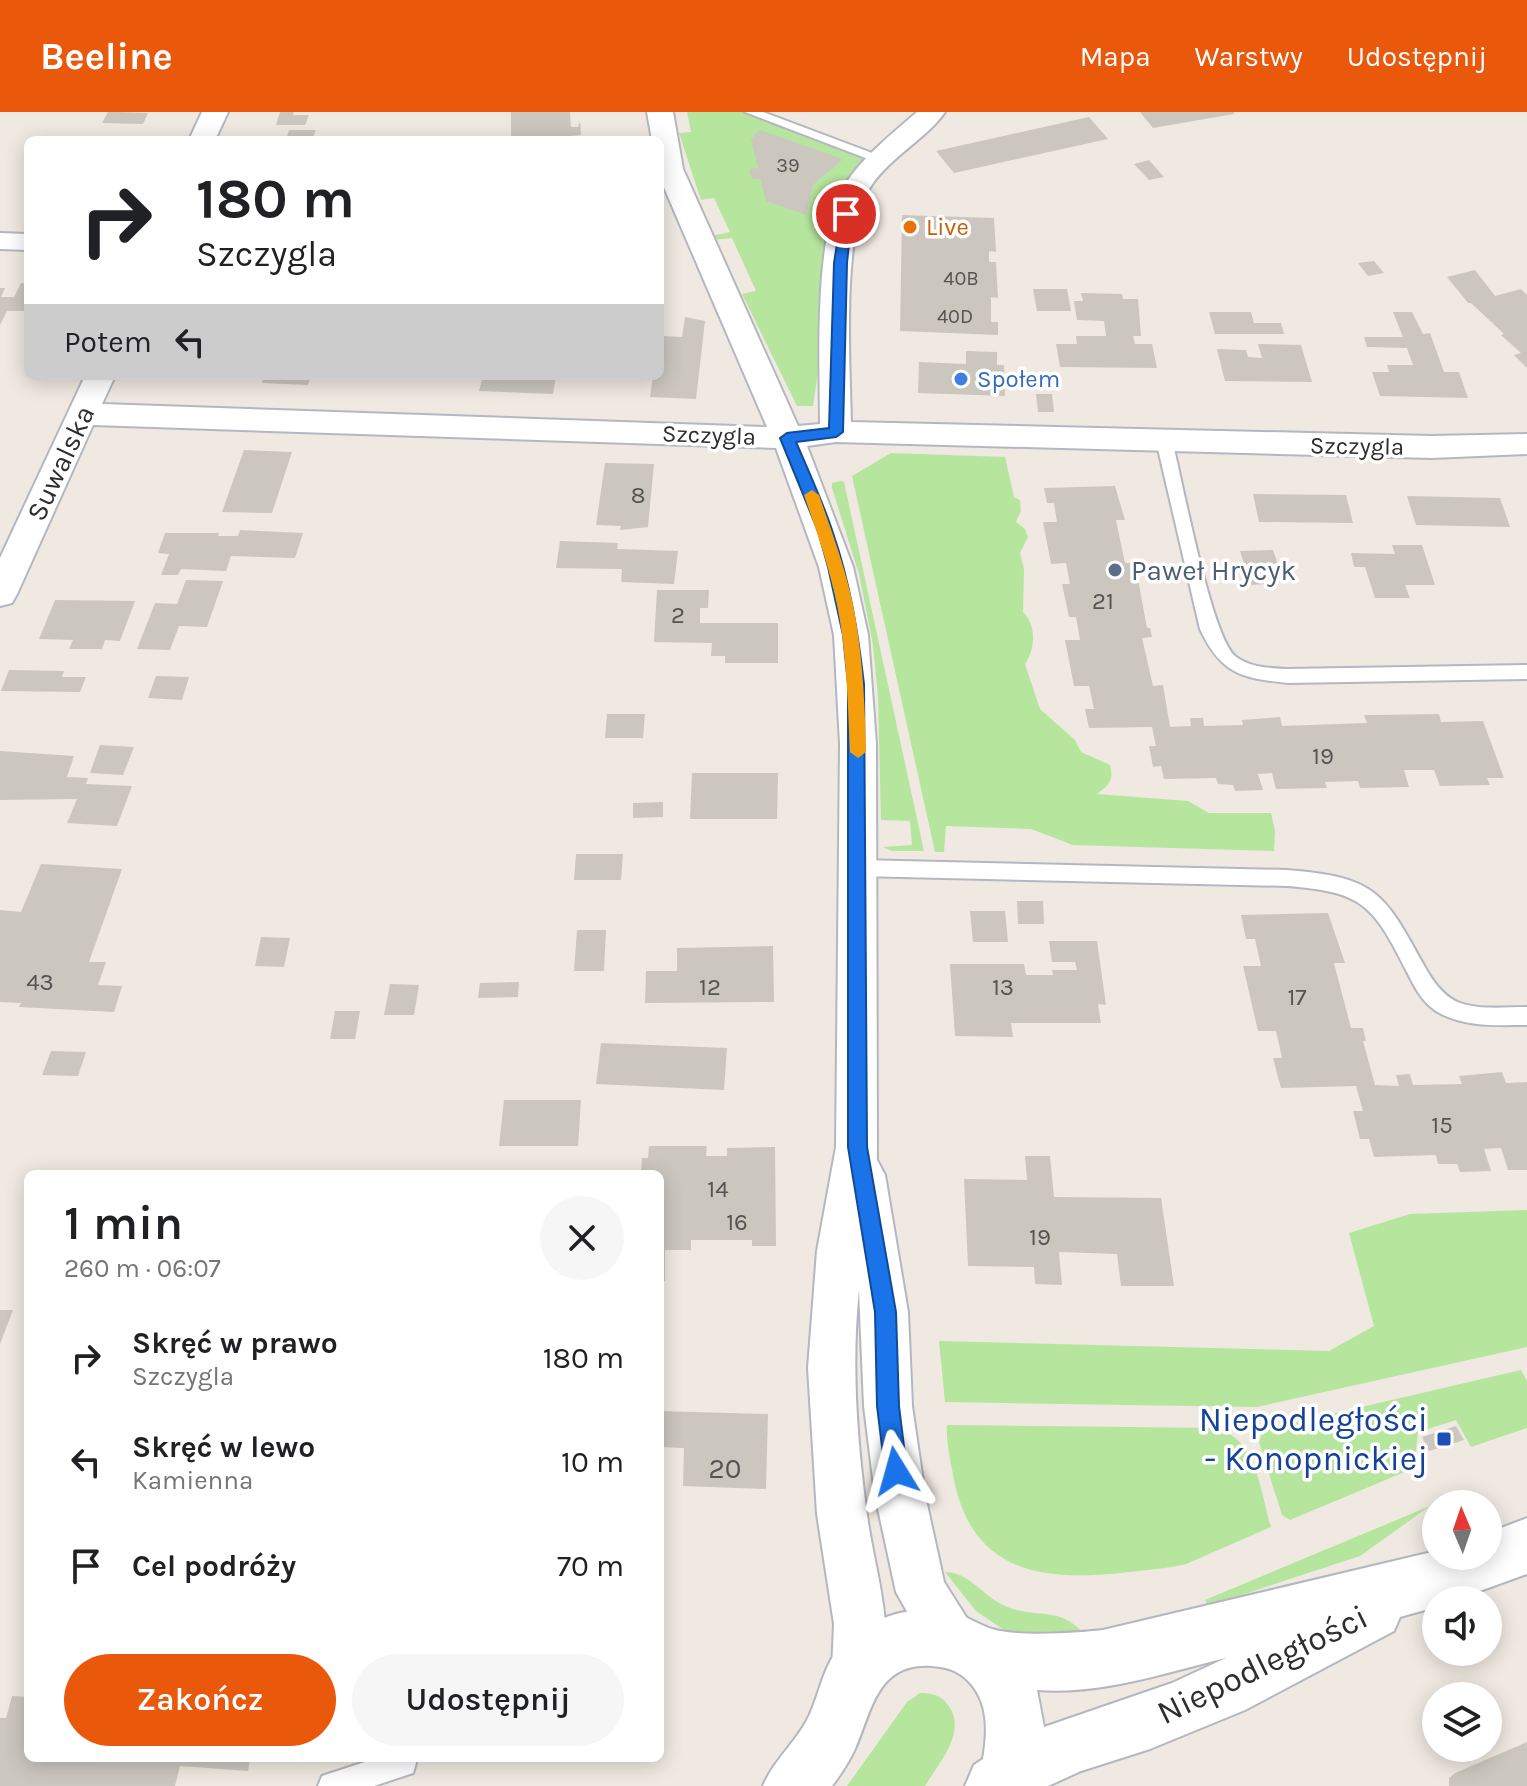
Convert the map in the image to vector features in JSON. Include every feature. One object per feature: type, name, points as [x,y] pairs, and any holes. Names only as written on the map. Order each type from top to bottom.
[{"type":"street","points":[[204,136],[215,112]]},
{"type":"street","points":[[660,112],[670,169],[825,531],[851,635],[856,684],[858,1147],[840,1251],[832,1368],[842,1514],[860,1624],[858,1670],[826,1743],[793,1786]]},
{"type":"street","points":[[836,432],[843,228],[856,189],[881,159],[924,120],[951,112]]},
{"type":"street","points":[[0,241],[24,242]]},
{"type":"street","name":"Suwalska","points":[[0,594],[98,380]]},
{"type":"street","name":"Szczygla","points":[[83,414],[787,438],[836,432],[1432,447],[1527,444]]},
{"type":"street","points":[[858,1147],[885,1312],[888,1406],[903,1510],[921,1592],[967,1647],[998,1670],[1009,1697],[1014,1744],[1001,1781]]},
{"type":"street","name":"Niepodległości","points":[[858,1670],[895,1643],[930,1637],[967,1647],[1061,1663],[1103,1659],[1426,1583],[1527,1546]]},
{"type":"street","name":"Niepodległości","points":[[1001,1781],[1057,1749],[1170,1714],[1205,1699],[1426,1583]]},
{"type":"lane","points":[[751,112],[808,130],[881,159]]},
{"type":"lane","points":[[1164,440],[1209,629],[1217,648],[1231,664],[1255,672],[1288,676],[1527,672]]},
{"type":"lane","points":[[858,868],[1287,878],[1340,883],[1373,898],[1385,910],[1421,979],[1442,1004],[1481,1016],[1527,1016]]},
{"type":"lane","points":[[332,1786],[403,1763]]},
{"type":"green space","points":[[687,112],[751,112],[869,154],[840,188],[830,215],[813,406],[797,406],[742,294],[756,291],[732,238],[713,240],[712,236],[730,232],[714,198],[701,200],[679,133],[691,132]]},
{"type":"green space","points":[[891,453],[1005,457],[1014,497],[1020,500],[1021,511],[1016,522],[1025,529],[1028,537],[1020,553],[1024,569],[1023,612],[1030,623],[1033,637],[1025,664],[1040,709],[1075,740],[1081,752],[1110,765],[1110,782],[1097,794],[1188,801],[1209,813],[1271,813],[1275,831],[1274,851],[1073,845],[1031,829],[946,826],[944,852],[935,852],[852,476]]},
{"type":"green space","points":[[844,482],[924,851],[892,851],[883,847],[912,845],[910,821],[881,820],[878,696],[873,645],[859,574],[832,488],[832,483]]},
{"type":"green space","points":[[1527,1210],[1527,1347],[1257,1407],[945,1402],[939,1341],[1329,1351],[1374,1326],[1349,1233],[1410,1214]]},
{"type":"green space","points":[[1521,1370],[1527,1381],[1527,1428],[1471,1447],[1456,1420],[1418,1432],[1414,1468],[1290,1520],[1282,1515],[1259,1442],[1263,1430]]},
{"type":"green space","points":[[947,1425],[1215,1428],[1240,1442],[1248,1454],[1260,1482],[1271,1527],[1186,1564],[1172,1567],[1103,1574],[1038,1572],[1010,1562],[985,1544],[967,1518],[954,1480]]},
{"type":"green space","points":[[1422,1509],[1360,1556],[1208,1606],[1205,1600]]},
{"type":"green space","points":[[945,1572],[961,1576],[988,1596],[1015,1610],[1068,1620],[1087,1638],[1013,1636],[976,1611]]},
{"type":"green space","points":[[920,1693],[942,1699],[953,1715],[955,1725],[949,1747],[925,1786],[847,1786],[907,1702]]},
{"type":"building","points":[[108,112],[148,113],[143,124],[102,123]]},
{"type":"building","points":[[280,112],[309,115],[305,125],[276,125]]},
{"type":"building","points":[[511,112],[570,112],[571,127],[578,127],[580,121],[581,135],[511,136]]},
{"type":"building","points":[[1140,112],[1234,112],[1234,114],[1153,128]]},
{"type":"building","points":[[1089,117],[1108,139],[954,173],[936,151]]},
{"type":"building","points":[[289,130],[316,130],[314,136],[287,136]]},
{"type":"building","points":[[760,130],[843,159],[813,185],[806,215],[766,201],[760,178],[752,179],[749,169],[758,168],[751,139]]},
{"type":"building","points":[[1149,160],[1164,177],[1149,180],[1134,164]]},
{"type":"building","points":[[902,215],[994,218],[996,252],[989,251],[989,262],[996,262],[998,298],[991,297],[991,322],[998,322],[998,335],[900,331]]},
{"type":"building","points":[[1374,261],[1384,273],[1368,276],[1358,263]]},
{"type":"building","points":[[1475,270],[1495,296],[1521,289],[1527,295],[1527,368],[1514,355],[1521,353],[1468,303],[1447,277]]},
{"type":"building","points":[[21,283],[24,283],[24,311],[7,311],[0,325],[0,288],[5,288],[1,297],[14,297]]},
{"type":"building","points":[[1033,289],[1067,289],[1071,311],[1037,311]]},
{"type":"building","points":[[1081,293],[1122,294],[1123,299],[1138,299],[1141,336],[1133,336],[1135,344],[1152,344],[1157,368],[1060,367],[1056,344],[1077,344],[1076,336],[1106,336],[1104,321],[1077,320],[1074,301],[1083,301]]},
{"type":"building","points":[[1209,312],[1251,312],[1254,323],[1281,323],[1284,334],[1215,334]]},
{"type":"building","points":[[1393,312],[1412,312],[1423,334],[1430,333],[1444,372],[1459,372],[1468,398],[1380,396],[1372,372],[1389,372],[1387,365],[1413,365],[1407,348],[1367,347],[1364,337],[1403,337]]},
{"type":"building","points":[[685,317],[705,321],[696,399],[650,397],[652,380],[664,380],[664,336],[682,337]]},
{"type":"building","points":[[1258,344],[1301,345],[1312,382],[1225,381],[1217,349],[1246,350],[1248,357],[1262,358]]},
{"type":"building","name":"Społem","points":[[966,351],[997,352],[997,365],[1004,365],[1005,396],[918,393],[919,362],[966,364]]},
{"type":"building","points":[[263,380],[310,380],[308,385],[262,383]]},
{"type":"building","points":[[482,380],[555,380],[553,394],[479,391]]},
{"type":"building","points":[[1036,394],[1052,394],[1054,412],[1038,412]]},
{"type":"building","points":[[244,450],[292,452],[272,513],[222,512]]},
{"type":"building","points":[[605,463],[654,464],[648,527],[620,530],[621,526],[596,525]]},
{"type":"building","points":[[1115,486],[1125,520],[1116,520],[1125,563],[1135,563],[1147,628],[1150,628],[1152,637],[1142,638],[1153,686],[1163,685],[1170,727],[1191,726],[1190,718],[1203,718],[1204,726],[1243,725],[1242,720],[1280,717],[1282,726],[1367,723],[1364,715],[1439,714],[1441,722],[1483,721],[1504,778],[1487,778],[1490,785],[1440,786],[1434,770],[1404,770],[1409,787],[1360,788],[1358,781],[1325,782],[1327,788],[1276,789],[1272,773],[1258,774],[1263,790],[1235,791],[1233,785],[1218,784],[1216,778],[1164,779],[1161,766],[1153,767],[1149,746],[1156,746],[1152,727],[1089,728],[1085,709],[1094,709],[1089,686],[1074,686],[1065,640],[1080,640],[1076,617],[1069,617],[1062,584],[1070,584],[1066,563],[1051,564],[1043,522],[1057,522],[1054,503],[1047,503],[1044,488]]},
{"type":"building","points":[[1253,494],[1346,495],[1353,523],[1259,522]]},
{"type":"building","points":[[1407,496],[1500,498],[1510,527],[1416,525]]},
{"type":"building","points":[[240,530],[303,533],[295,558],[231,556],[226,571],[181,569],[178,575],[161,575],[169,554],[158,553],[165,533],[238,536]]},
{"type":"building","points":[[560,541],[618,543],[617,549],[678,551],[674,584],[621,582],[622,569],[556,568]]},
{"type":"building","points":[[1392,545],[1422,545],[1435,585],[1405,585],[1410,598],[1375,598],[1365,567],[1354,567],[1351,553],[1395,554]]},
{"type":"building","points":[[1273,550],[1278,564],[1263,564],[1269,584],[1251,585],[1240,551]]},
{"type":"building","points":[[186,580],[223,581],[207,627],[179,626],[170,650],[137,649],[155,603],[177,604]]},
{"type":"building","points":[[657,590],[709,590],[708,608],[700,608],[700,623],[778,623],[778,663],[725,663],[725,656],[711,656],[712,643],[654,642]]},
{"type":"building","points":[[55,600],[135,601],[120,641],[105,640],[102,649],[69,649],[73,640],[39,639]]},
{"type":"building","points":[[9,670],[64,671],[62,677],[86,677],[80,692],[1,691]]},
{"type":"building","points":[[156,676],[189,677],[182,700],[148,698]]},
{"type":"building","points":[[607,714],[645,714],[643,738],[605,738]]},
{"type":"building","points":[[100,745],[134,747],[123,775],[90,773]]},
{"type":"building","points":[[0,751],[74,756],[67,777],[88,778],[86,784],[132,786],[117,826],[67,823],[77,799],[0,800]]},
{"type":"building","points":[[692,773],[778,773],[777,819],[690,819]]},
{"type":"building","points":[[663,802],[663,817],[633,818],[633,803]]},
{"type":"building","points":[[576,854],[623,854],[621,880],[574,880]]},
{"type":"building","points":[[41,864],[122,869],[89,962],[106,962],[98,985],[122,986],[114,1012],[19,1007],[21,1003],[0,1002],[0,910],[21,912]]},
{"type":"building","points":[[1017,901],[1043,901],[1044,924],[1018,924]]},
{"type":"building","points":[[970,911],[1005,911],[1008,942],[973,942]]},
{"type":"building","points":[[1328,913],[1345,963],[1334,963],[1351,1028],[1363,1028],[1366,1041],[1363,1041],[1375,1085],[1399,1086],[1396,1075],[1410,1074],[1413,1085],[1462,1084],[1459,1076],[1502,1072],[1506,1083],[1527,1082],[1527,1170],[1508,1170],[1501,1148],[1484,1149],[1491,1171],[1460,1172],[1457,1164],[1438,1164],[1436,1155],[1374,1157],[1369,1139],[1360,1139],[1353,1111],[1363,1111],[1356,1086],[1281,1088],[1273,1058],[1282,1058],[1276,1031],[1258,1031],[1243,966],[1261,966],[1255,939],[1246,939],[1241,915]]},
{"type":"building","points":[[577,930],[606,930],[604,971],[574,971]]},
{"type":"building","points":[[261,937],[290,938],[284,967],[255,966]]},
{"type":"building","points":[[1049,941],[1097,941],[1106,1005],[1098,1004],[1101,1023],[1011,1023],[1013,1037],[955,1036],[950,964],[1024,964],[1026,975],[1053,975],[1052,970],[1077,970],[1075,962],[1052,962]]},
{"type":"building","points":[[773,946],[774,1002],[645,1003],[646,971],[677,971],[677,948]]},
{"type":"building","points":[[519,982],[518,997],[478,998],[480,983]]},
{"type":"building","points":[[390,984],[419,985],[414,1015],[384,1015]]},
{"type":"building","points":[[335,1011],[360,1011],[355,1039],[330,1039]]},
{"type":"building","points":[[601,1043],[727,1048],[724,1090],[596,1084]]},
{"type":"building","points":[[51,1051],[86,1052],[78,1076],[42,1075]]},
{"type":"building","points":[[504,1100],[581,1100],[578,1146],[499,1146]]},
{"type":"building","points":[[649,1146],[707,1146],[706,1156],[727,1156],[727,1148],[775,1147],[776,1246],[752,1246],[752,1240],[691,1240],[691,1250],[665,1250],[664,1281],[664,1170],[641,1170],[642,1158],[648,1158]]},
{"type":"building","points":[[1025,1156],[1050,1156],[1054,1197],[1161,1198],[1174,1286],[1121,1286],[1117,1254],[1059,1252],[1062,1285],[1035,1284],[1034,1267],[968,1266],[964,1179],[1027,1180]]},
{"type":"building","points":[[0,1310],[13,1310],[0,1344]]},
{"type":"building","points":[[664,1411],[768,1414],[766,1489],[683,1486],[684,1448],[664,1447]]},
{"type":"building","points":[[1456,1426],[1464,1440],[1429,1451],[1422,1437]]},
{"type":"building","points":[[12,1696],[24,1697],[24,1762],[249,1762],[248,1771],[180,1766],[175,1786],[0,1786],[0,1718],[6,1718]]},
{"type":"building","points":[[1527,1742],[1527,1786],[1449,1786],[1449,1778],[1455,1773],[1481,1762],[1502,1762],[1502,1753]]},
{"type":"slow traffic","points":[[812,495],[836,567],[851,635],[858,752]]},
{"type":"place","name":"Live","points":[[910,227]]},
{"type":"place","name":"Społem","points":[[961,379]]},
{"type":"place","name":"Paweł Hrycyk","points":[[1115,570]]},
{"type":"place","name":"Niepodległości - Konopnickiej","points":[[1444,1439]]},
{"type":"route","points":[[846,214],[840,263],[836,432],[787,438],[825,531],[851,635],[856,684],[858,775],[858,1147],[885,1312],[888,1406],[896,1471]]}]
